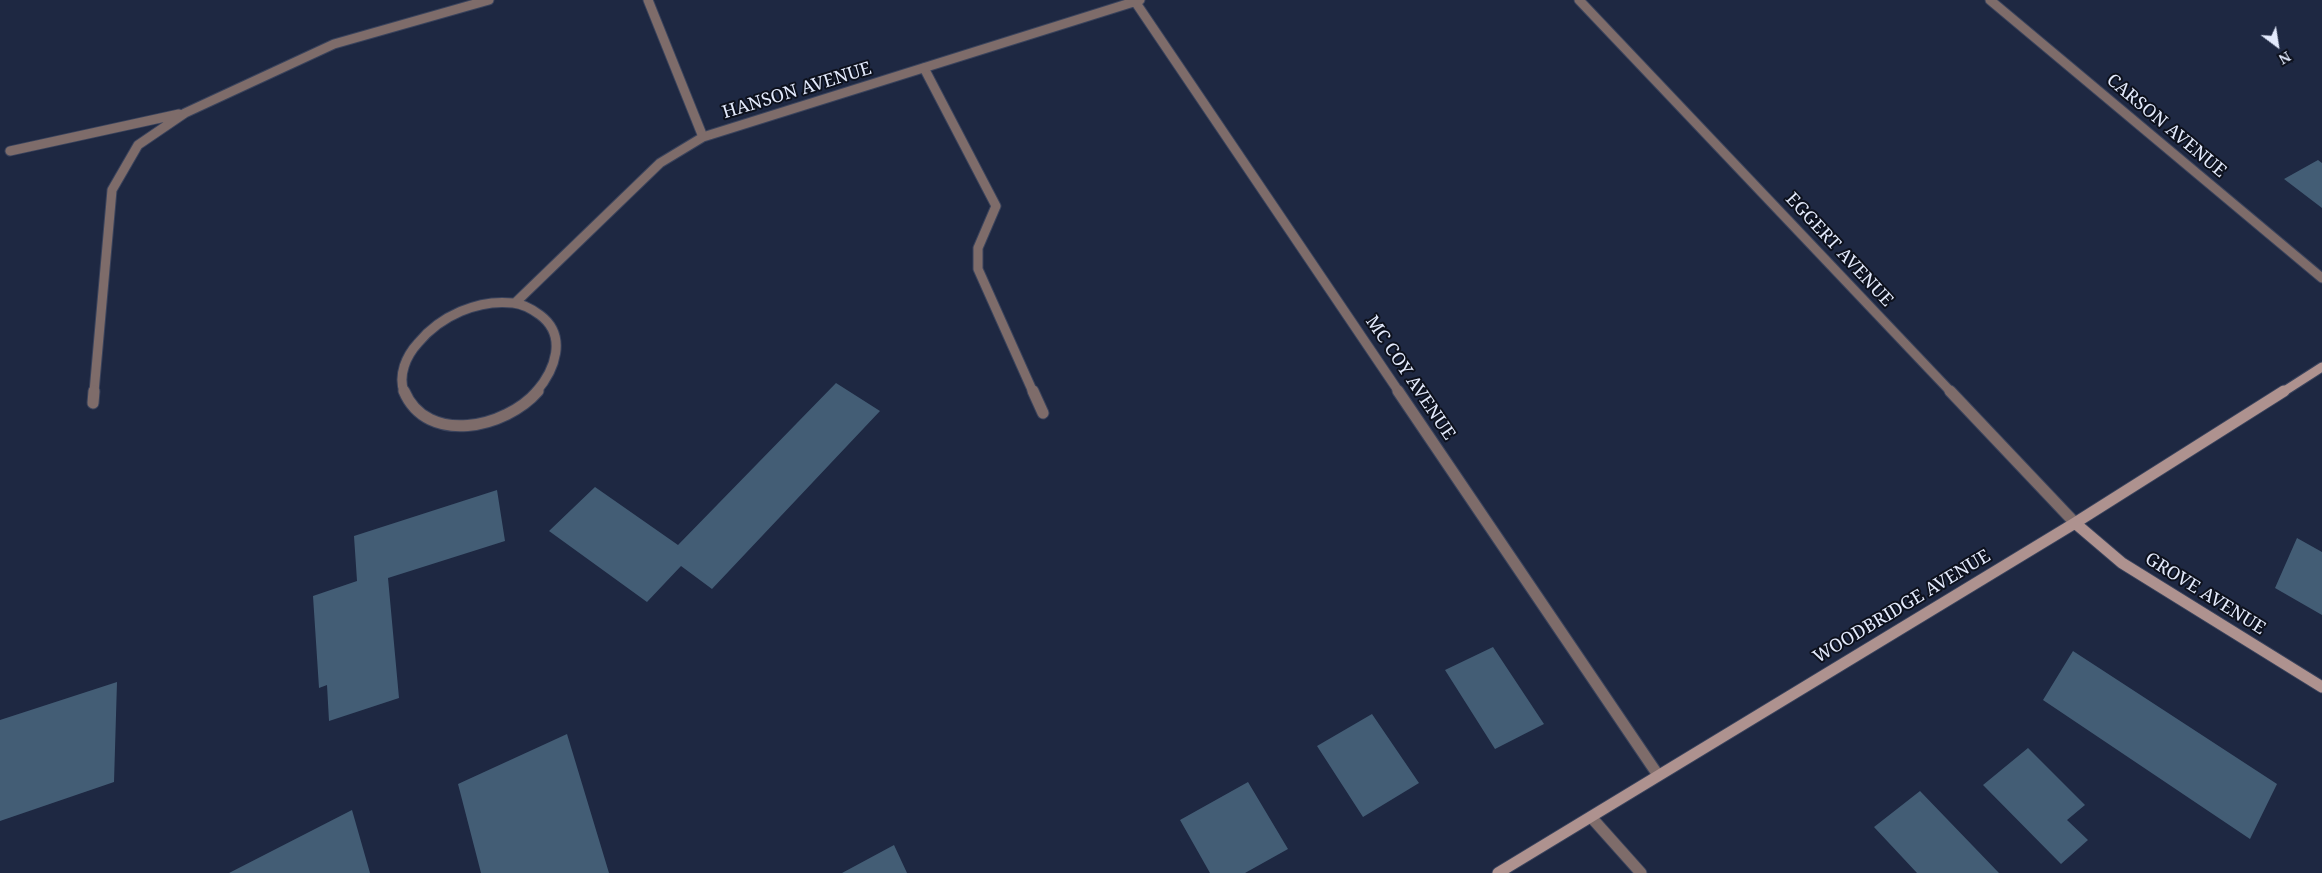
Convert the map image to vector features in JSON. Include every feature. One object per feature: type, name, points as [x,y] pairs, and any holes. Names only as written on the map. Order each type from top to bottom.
[{"type":"street","points":[[93,403],[112,190],[138,145],[185,113],[334,44],[489,0]]},
{"type":"street","points":[[648,0],[703,137]]},
{"type":"street","name":"EGGERT AVENUE","points":[[1579,0],[2075,523]]},
{"type":"street","name":"CARSON AVENUE","points":[[1990,0],[2322,278]]},
{"type":"street","name":"HANSON AVENUE","points":[[515,303],[660,163],[703,137],[1137,1]]},
{"type":"street","name":"MC COY AVENUE","points":[[1137,1],[1658,774]]},
{"type":"street","points":[[924,68],[996,206],[978,248],[978,269],[1043,413]]},
{"type":"street","points":[[10,151],[185,113]]},
{"type":"street","points":[[491,303],[515,303],[535,310],[550,323],[557,340],[556,360],[546,381],[529,399],[507,414],[480,424],[454,426],[430,421],[414,410],[404,394],[402,374],[409,354],[423,335],[443,319],[467,308],[491,303]]},
{"type":"street","name":"WOODBRIDGE AVENUE","points":[[1498,873],[1658,774],[2075,523],[2322,367]]},
{"type":"street","name":"GROVE AVENUE","points":[[2075,523],[2122,563],[2322,687]]},
{"type":"street","points":[[1591,817],[1641,873]]},
{"type":"building","points":[[2318,160],[2322,163],[2322,208],[2284,179]]},
{"type":"building","points":[[836,383],[880,411],[712,589],[681,566],[647,602],[549,531],[595,487],[678,545]]},
{"type":"building","points":[[497,490],[505,541],[388,578],[399,698],[329,721],[327,685],[319,688],[313,596],[357,581],[354,536]]},
{"type":"building","points":[[2297,538],[2322,552],[2322,615],[2275,588]]},
{"type":"building","points":[[1493,647],[1544,724],[1495,749],[1445,670]]},
{"type":"building","points":[[2073,651],[2277,784],[2250,839],[2043,700]]},
{"type":"building","points":[[117,682],[114,782],[0,821],[0,720]]},
{"type":"building","points":[[1372,714],[1419,783],[1363,817],[1317,746]]},
{"type":"building","points":[[567,734],[609,873],[481,873],[458,784]]},
{"type":"building","points":[[2028,748],[2085,805],[2067,820],[2088,840],[2061,864],[1983,785]]},
{"type":"building","points":[[1248,782],[1288,849],[1245,873],[1210,873],[1180,820]]},
{"type":"building","points":[[1920,791],[1999,873],[1917,873],[1874,827]]},
{"type":"building","points":[[352,810],[370,873],[229,873]]},
{"type":"building","points":[[894,845],[907,873],[842,873]]}]
